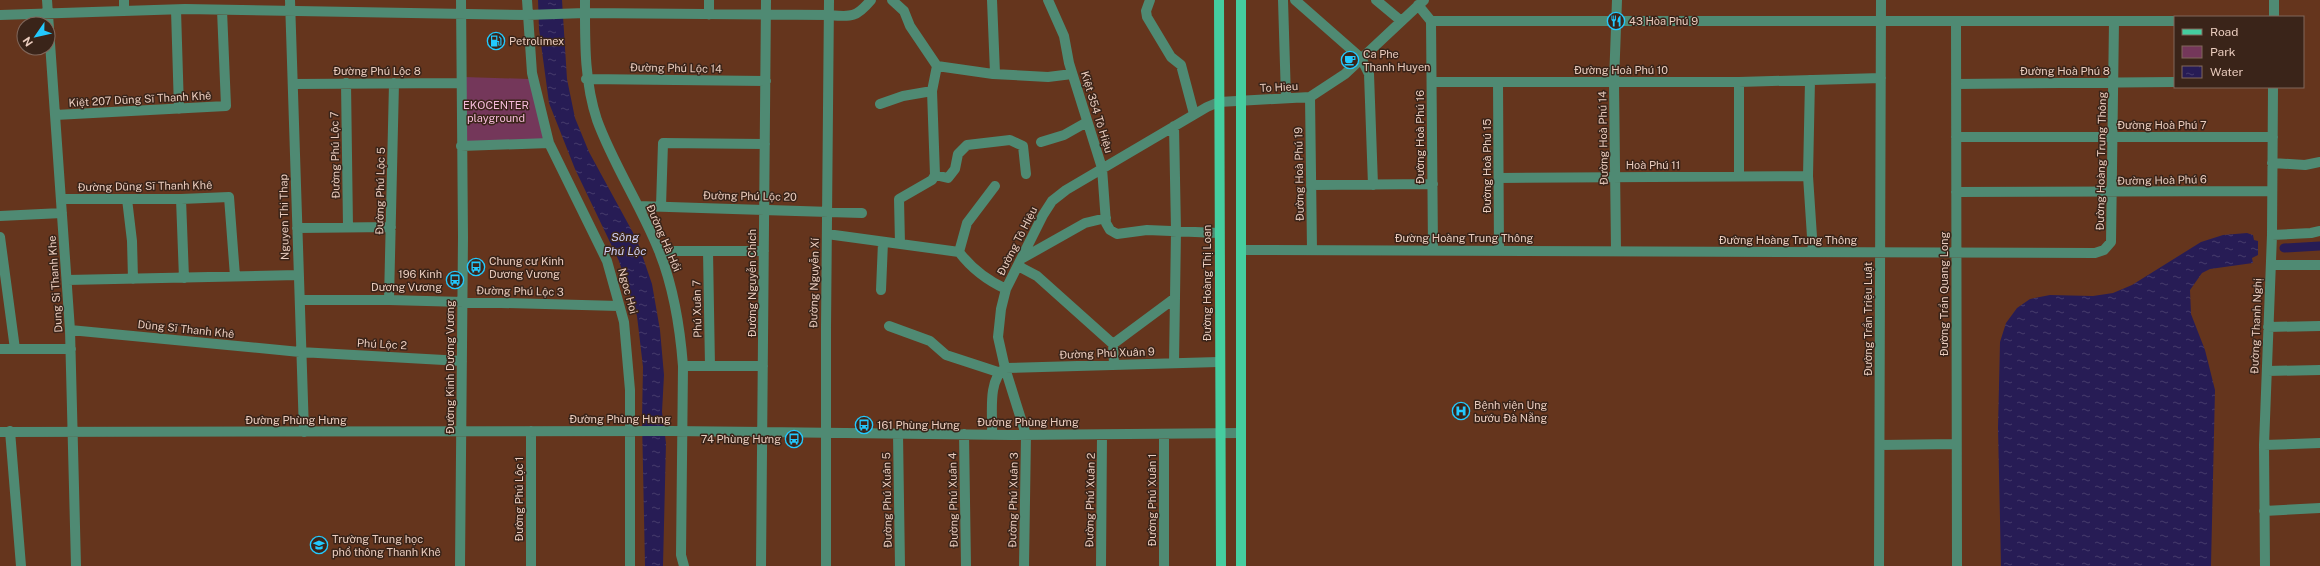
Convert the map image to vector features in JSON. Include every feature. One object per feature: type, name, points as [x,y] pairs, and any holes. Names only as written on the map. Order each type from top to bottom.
[{"type":"main road","name":"Đường Hoàng Thị Loan","points":[[1219,0],[1218,362],[1221,433],[1221,566]]},
{"type":"main road","points":[[1240,0],[1241,566]]},
{"type":"street","name":"Dung Si Thanh Khe","points":[[47,0],[70,330],[76,566]]},
{"type":"street","points":[[124,0],[124,11]]},
{"type":"street","name":"Nguyen Thi Thap","points":[[290,0],[300,300],[300,352],[304,432]]},
{"type":"street","name":"Đường Kinh Dương Vương","points":[[460,566],[462,361],[460,83],[461,0]]},
{"type":"street","name":"Ngoc Hoi","points":[[527,0],[531,15],[536,95],[549,144],[608,261],[627,344],[635,431],[630,566]]},
{"type":"street","name":"Đường Hà Hồi","points":[[585,0],[586,79],[597,120],[659,251],[672,289],[681,339],[683,366],[681,555],[684,566]]},
{"type":"street","points":[[709,0],[709,15]]},
{"type":"street","name":"Đường Nguyễn Chích","points":[[761,566],[766,0]]},
{"type":"street","name":"Đường Nguyễn Xí","points":[[826,566],[829,0]]},
{"type":"street","points":[[0,15],[124,11],[182,6],[222,10],[461,14],[531,15],[585,13],[853,16],[863,9],[871,0]]},
{"type":"street","points":[[892,0],[904,10],[910,26],[937,66],[932,91],[935,175],[932,180],[899,199],[900,244]]},
{"type":"street","points":[[992,0],[995,73]]},
{"type":"street","points":[[1150,0],[1146,11],[1147,17],[1171,57],[1181,65],[1194,114]]},
{"type":"street","points":[[1283,0],[1286,98]]},
{"type":"street","points":[[1295,0],[1362,58],[1369,74],[1373,185]]},
{"type":"street","points":[[1376,0],[1400,20]]},
{"type":"street","name":"Đường Hoà Phú 14","points":[[1616,251],[1614,82],[1615,21],[1617,0]]},
{"type":"street","name":"Đường Trần Triệu Luật","points":[[1879,566],[1881,0]]},
{"type":"street","points":[[2274,0],[2274,16]]},
{"type":"street","name":"Kiệt 354 Tô Hiệu","points":[[1050,1],[1064,36],[1068,63],[1102,168],[1106,218]]},
{"type":"street","points":[[1421,3],[1431,21],[2174,21]]},
{"type":"street","name":"To Hieu","points":[[1219,102],[1310,97],[1331,85],[1362,58],[1400,20],[1421,3]]},
{"type":"street","points":[[180,109],[182,6]]},
{"type":"street","name":"Kiệt 207 Dũng Sĩ Thanh Khê","points":[[55,115],[226,106],[222,10]]},
{"type":"street","name":"Đường Hoà Phú 16","points":[[1431,21],[1433,250]]},
{"type":"street","name":"Đường Trần Quang Long","points":[[1956,21],[1957,566]]},
{"type":"street","name":"Đường Hoàng Trung Thông","points":[[1240,250],[2095,253],[2104,250],[2111,242],[2114,21]]},
{"type":"street","points":[[937,66],[995,73],[1048,77],[1072,74]]},
{"type":"street","name":"Đường Hoà Phú 10","points":[[1432,82],[1739,82],[1881,78]]},
{"type":"street","name":"Đường Phú Lộc 14","points":[[586,79],[766,81]]},
{"type":"street","points":[[1810,80],[1808,176],[1813,252]]},
{"type":"street","name":"Đường Hoà Phú 15","points":[[1498,82],[1499,250]]},
{"type":"street","points":[[1739,82],[1739,176]]},
{"type":"street","name":"Đường Hoà Phú 8","points":[[1956,84],[2174,82]]},
{"type":"street","name":"Đường Phú Lộc 7","points":[[346,83],[348,227]]},
{"type":"street","name":"Đường Phú Lộc 5","points":[[389,300],[394,83]]},
{"type":"street","name":"Đường Phú Lộc 8","points":[[293,84],[460,83]]},
{"type":"street","name":"Đường Thanh Nghị","points":[[2265,566],[2264,445],[2272,235],[2273,88]]},
{"type":"street","points":[[880,104],[903,96],[932,91]]},
{"type":"street","name":"Đường Hoà Phú 19","points":[[1310,97],[1312,250]]},
{"type":"street","name":"Đường Tô Hiệu","points":[[1026,434],[1002,370],[998,337],[1006,289],[1052,201],[1066,190],[1102,168],[1194,114],[1219,102]]},
{"type":"street","points":[[1041,142],[1064,135],[1087,122]]},
{"type":"street","points":[[1174,126],[1176,231],[1174,363]]},
{"type":"street","name":"Đường Hoà Phú 7","points":[[1956,137],[2273,137]]},
{"type":"street","points":[[935,175],[948,178],[953,174],[958,154],[967,145],[1010,140],[1023,146],[1026,174]]},
{"type":"street","points":[[661,206],[663,143],[765,144]]},
{"type":"street","points":[[461,146],[549,144]]},
{"type":"street","points":[[2272,163],[2305,165],[2320,162]]},
{"type":"street","name":"Hoà Phú 11","points":[[1498,178],[1808,176]]},
{"type":"street","points":[[1311,185],[1432,184]]},
{"type":"street","points":[[959,252],[967,223],[995,186]]},
{"type":"street","name":"Đường Hoà Phú 6","points":[[1956,192],[2272,191]]},
{"type":"street","name":"Đường Dũng Sĩ Thanh Khê","points":[[61,199],[181,199],[229,197],[235,276]]},
{"type":"street","points":[[127,199],[133,279]]},
{"type":"street","points":[[181,199],[184,278]]},
{"type":"street","name":"Đường Phú Lộc 20","points":[[638,206],[764,208],[827,210],[862,213]]},
{"type":"street","points":[[0,216],[62,213]]},
{"type":"street","points":[[1114,365],[1113,344],[1037,276],[1019,262],[1085,222],[1106,218],[1110,230],[1117,234],[1147,230],[1219,233]]},
{"type":"street","points":[[297,228],[391,227]]},
{"type":"street","points":[[2272,235],[2311,233],[2320,231]]},
{"type":"street","points":[[827,234],[959,252],[969,265],[989,282],[1006,289]]},
{"type":"street","points":[[0,237],[15,349]]},
{"type":"street","points":[[881,290],[883,242]]},
{"type":"street","points":[[659,251],[764,251]]},
{"type":"street","name":"Phú Xuân 7","points":[[708,251],[710,366]]},
{"type":"street","points":[[2270,265],[2320,266]]},
{"type":"street","points":[[67,280],[298,275]]},
{"type":"street","points":[[1113,344],[1175,298]]},
{"type":"street","name":"Đường Phú Lộc 3","points":[[300,300],[389,300],[619,306]]},
{"type":"street","name":"Đường Phú Xuân 9","points":[[889,326],[930,341],[946,355],[1002,370],[1218,362]]},
{"type":"street","points":[[2268,327],[2320,326]]},
{"type":"street","name":"Dũng Sĩ Thanh Khê","points":[[70,330],[300,352]]},
{"type":"street","points":[[0,349],[71,350]]},
{"type":"street","name":"Phú Lộc 2","points":[[300,352],[462,361]]},
{"type":"street","points":[[683,366],[763,366]]},
{"type":"street","points":[[992,434],[994,385],[1002,370]]},
{"type":"street","points":[[2266,371],[2320,370]]},
{"type":"street","name":"Đường Phùng Hưng","points":[[5,432],[461,432],[671,430],[898,434],[1102,435],[1241,433]]},
{"type":"street","name":"Đường Phú Lộc 1","points":[[531,431],[531,566]]},
{"type":"street","points":[[5,432],[21,566]]},
{"type":"street","name":"Đường Phú Xuân 5","points":[[898,434],[900,566]]},
{"type":"street","name":"Đường Phú Xuân 4","points":[[964,434],[966,566]]},
{"type":"street","name":"Đường Phú Xuân 3","points":[[1024,566],[1026,434]]},
{"type":"street","name":"Đường Phú Xuân 1","points":[[1164,434],[1164,566]]},
{"type":"street","name":"Đường Phú Xuân 2","points":[[1101,566],[1102,435]]},
{"type":"street","points":[[2264,445],[2320,443]]},
{"type":"street","points":[[1880,445],[1956,444]]},
{"type":"street","points":[[2264,511],[2320,508]]},
{"type":"green space","name":"EKOCENTER playground","points":[[464,77],[529,79],[549,143],[461,146]]},
{"type":"water","name":"Sông Phú Lộc","points":[[538,0],[562,0],[567,79],[575,118],[589,152],[637,240],[652,284],[660,330],[664,375],[662,412],[666,443],[663,566],[645,566],[642,419],[643,367],[637,316],[619,261],[575,169],[549,103],[539,29]]},
{"type":"water","points":[[2247,233],[2253,235],[2254,240],[2258,241],[2258,255],[2252,258],[2253,263],[2210,269],[2202,273],[2190,290],[2191,314],[2205,350],[2215,390],[2211,566],[2001,566],[1998,428],[2000,342],[2006,323],[2017,308],[2030,299],[2050,295],[2093,296],[2113,293],[2132,285],[2201,242],[2223,235]]},
{"type":"waterway","points":[[2284,248],[2320,246]]},
{"type":"place","name":"43 Hòa Phú 9","points":[[1616,21]]},
{"type":"place","name":"Petrolimex","points":[[496,41]]},
{"type":"place","name":"Ca Phe Thanh Huyen","points":[[1350,60]]},
{"type":"place","name":"Chung cư Kinh Dương Vương","points":[[476,267]]},
{"type":"place","name":"196 Kinh Dương Vương","points":[[455,280]]},
{"type":"place","name":"Bệnh viện Ung bướu Đà Nẵng","points":[[1461,411]]},
{"type":"place","name":"161 Phùng Hưng","points":[[864,425]]},
{"type":"place","name":"74 Phùng Hưng","points":[[794,439]]},
{"type":"place","name":"Trường Trung học phổ thông Thanh Khê","points":[[319,545]]}]
